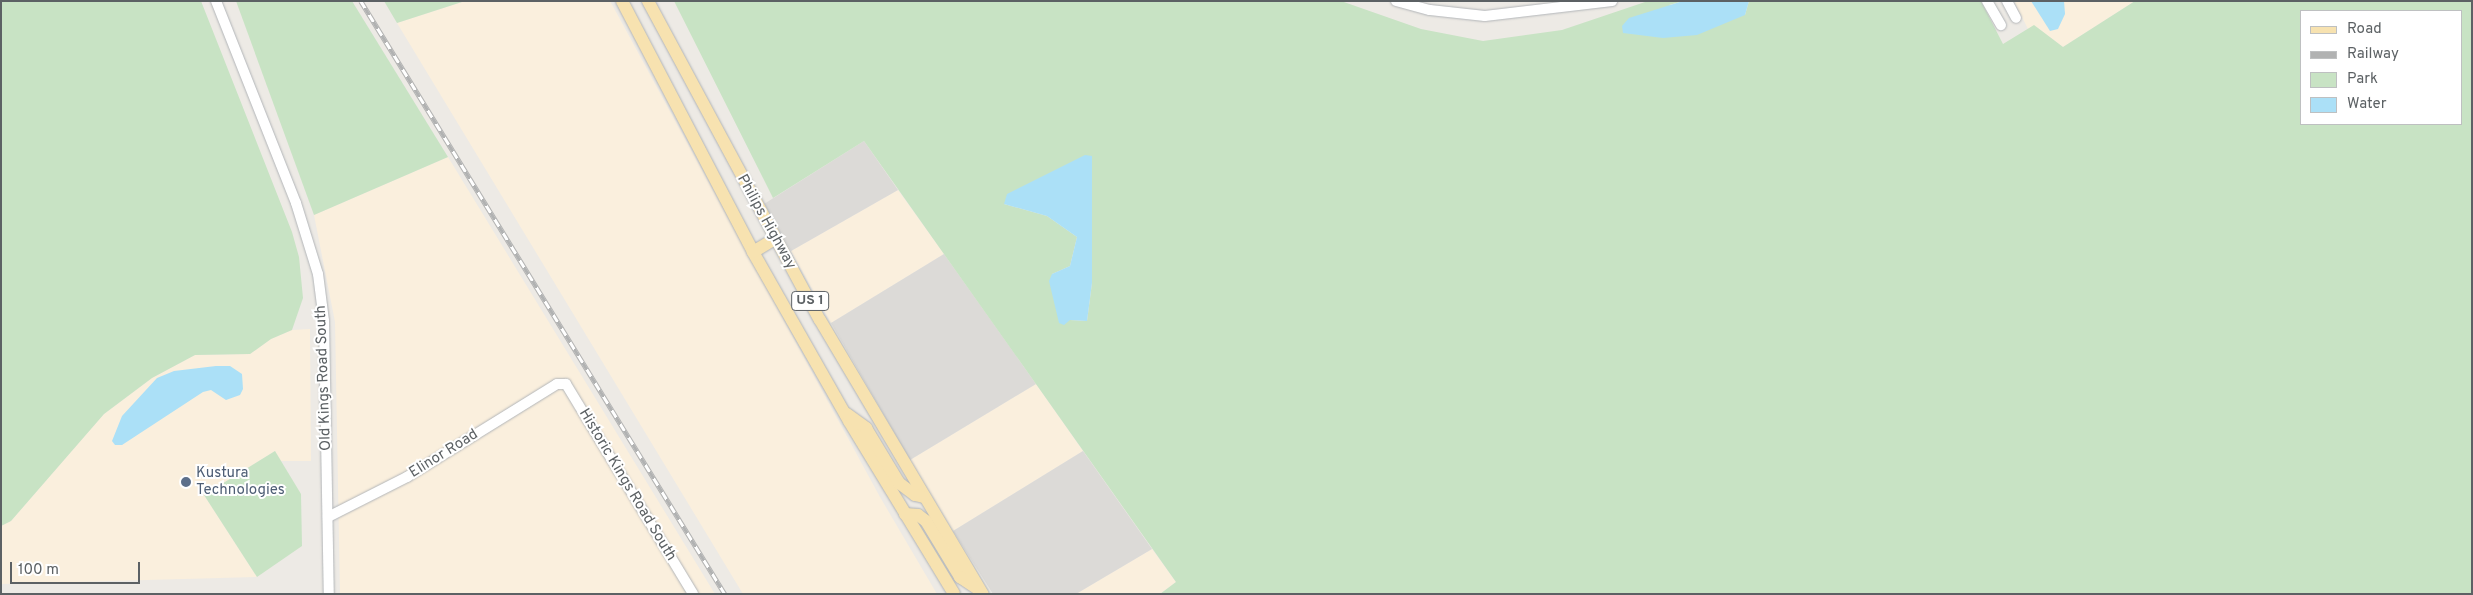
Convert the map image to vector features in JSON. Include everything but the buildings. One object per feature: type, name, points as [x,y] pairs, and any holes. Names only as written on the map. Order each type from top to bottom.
[{"type":"main road","name":"Philips Highway","points":[[622,1],[753,252],[843,411],[954,594]]},
{"type":"main road","name":"Philips Highway","points":[[648,1],[775,240],[924,497],[983,593]]},
{"type":"main road","points":[[753,252],[775,240]]},
{"type":"main road","points":[[843,411],[866,428],[898,483],[915,495],[924,497]]},
{"type":"main road","points":[[905,514],[918,515],[926,521],[960,577],[983,593]]},
{"type":"street","name":"Old Kings Road South","points":[[216,1],[296,202],[316,266],[324,322],[329,594]]},
{"type":"street","points":[[1396,1],[1430,10],[1485,16],[1612,1]]},
{"type":"street","points":[[1552,9],[1566,1]]},
{"type":"street","points":[[1987,1],[2001,25]]},
{"type":"street","points":[[2007,1],[2016,18]]},
{"type":"street","name":"Elinor Road","points":[[328,517],[407,478],[557,384]]},
{"type":"street","name":"Historic Kings Road South","points":[[557,384],[566,384],[693,594]]},
{"type":"shaded area","points":[[465,1],[610,1],[880,497],[937,594],[743,594],[397,23]]},
{"type":"shaded area","points":[[2014,1],[2135,1],[2063,47],[2035,26],[2028,29]]},
{"type":"shaded area","points":[[864,141],[898,190],[791,251],[764,204]]},
{"type":"shaded area","points":[[448,157],[715,594],[340,594],[335,322],[314,215]]},
{"type":"shaded area","points":[[898,190],[944,254],[831,323],[791,251]]},
{"type":"shaded area","points":[[944,254],[1036,384],[910,460],[831,323]]},
{"type":"shaded area","points":[[310,329],[311,461],[281,461],[275,451],[204,495],[257,577],[1,584],[1,526],[11,521],[104,414],[152,378],[195,355],[250,354],[271,339],[292,330]]},
{"type":"shaded area","points":[[1036,384],[1083,451],[953,531],[910,460]]},
{"type":"shaded area","points":[[1083,451],[1152,549],[1076,594],[993,594],[953,531]]},
{"type":"shaded area","points":[[1152,549],[1176,582],[1160,594],[1076,594]]},
{"type":"green space","points":[[1,1],[201,1],[292,232],[299,257],[303,298],[292,330],[271,339],[250,354],[195,355],[152,378],[104,414],[11,521],[1,526]]},
{"type":"green space","points":[[236,1],[352,1],[448,157],[314,215]]},
{"type":"green space","points":[[384,1],[465,1],[397,23]]},
{"type":"green space","points":[[674,1],[1341,1],[1421,29],[1483,41],[1562,30],[1648,1],[1683,1],[1669,5],[1745,15],[1749,1],[1981,1],[2003,44],[2034,25],[2063,47],[2135,1],[2472,1],[2472,594],[1160,594],[1176,582],[864,141],[773,198]],"holes":[[[1092,156],[1092,283],[1087,321],[1070,320],[1052,274],[1070,266],[1077,237],[1047,216],[1004,204]]]},
{"type":"green space","points":[[275,451],[301,494],[302,546],[257,577],[204,495]]},
{"type":"water","points":[[1683,1],[1749,1],[1745,15],[1697,35],[1663,38],[1623,33],[1622,26],[1629,18]]},
{"type":"water","points":[[2031,1],[2064,1],[2065,14],[2058,29],[2050,31]]},
{"type":"water","points":[[1085,155],[1092,156],[1092,283],[1087,321],[1070,320],[1064,325],[1059,323],[1049,281],[1052,274],[1070,266],[1077,237],[1047,216],[1004,204],[1007,194]]},
{"type":"water","points":[[230,366],[242,374],[243,389],[240,395],[226,400],[211,390],[203,392],[122,445],[115,445],[112,441],[122,416],[157,378],[174,371]]},
{"type":"railway","points":[[361,1],[725,594]]},
{"type":"place","name":"Kustura Technologies","points":[[186,482]]}]
